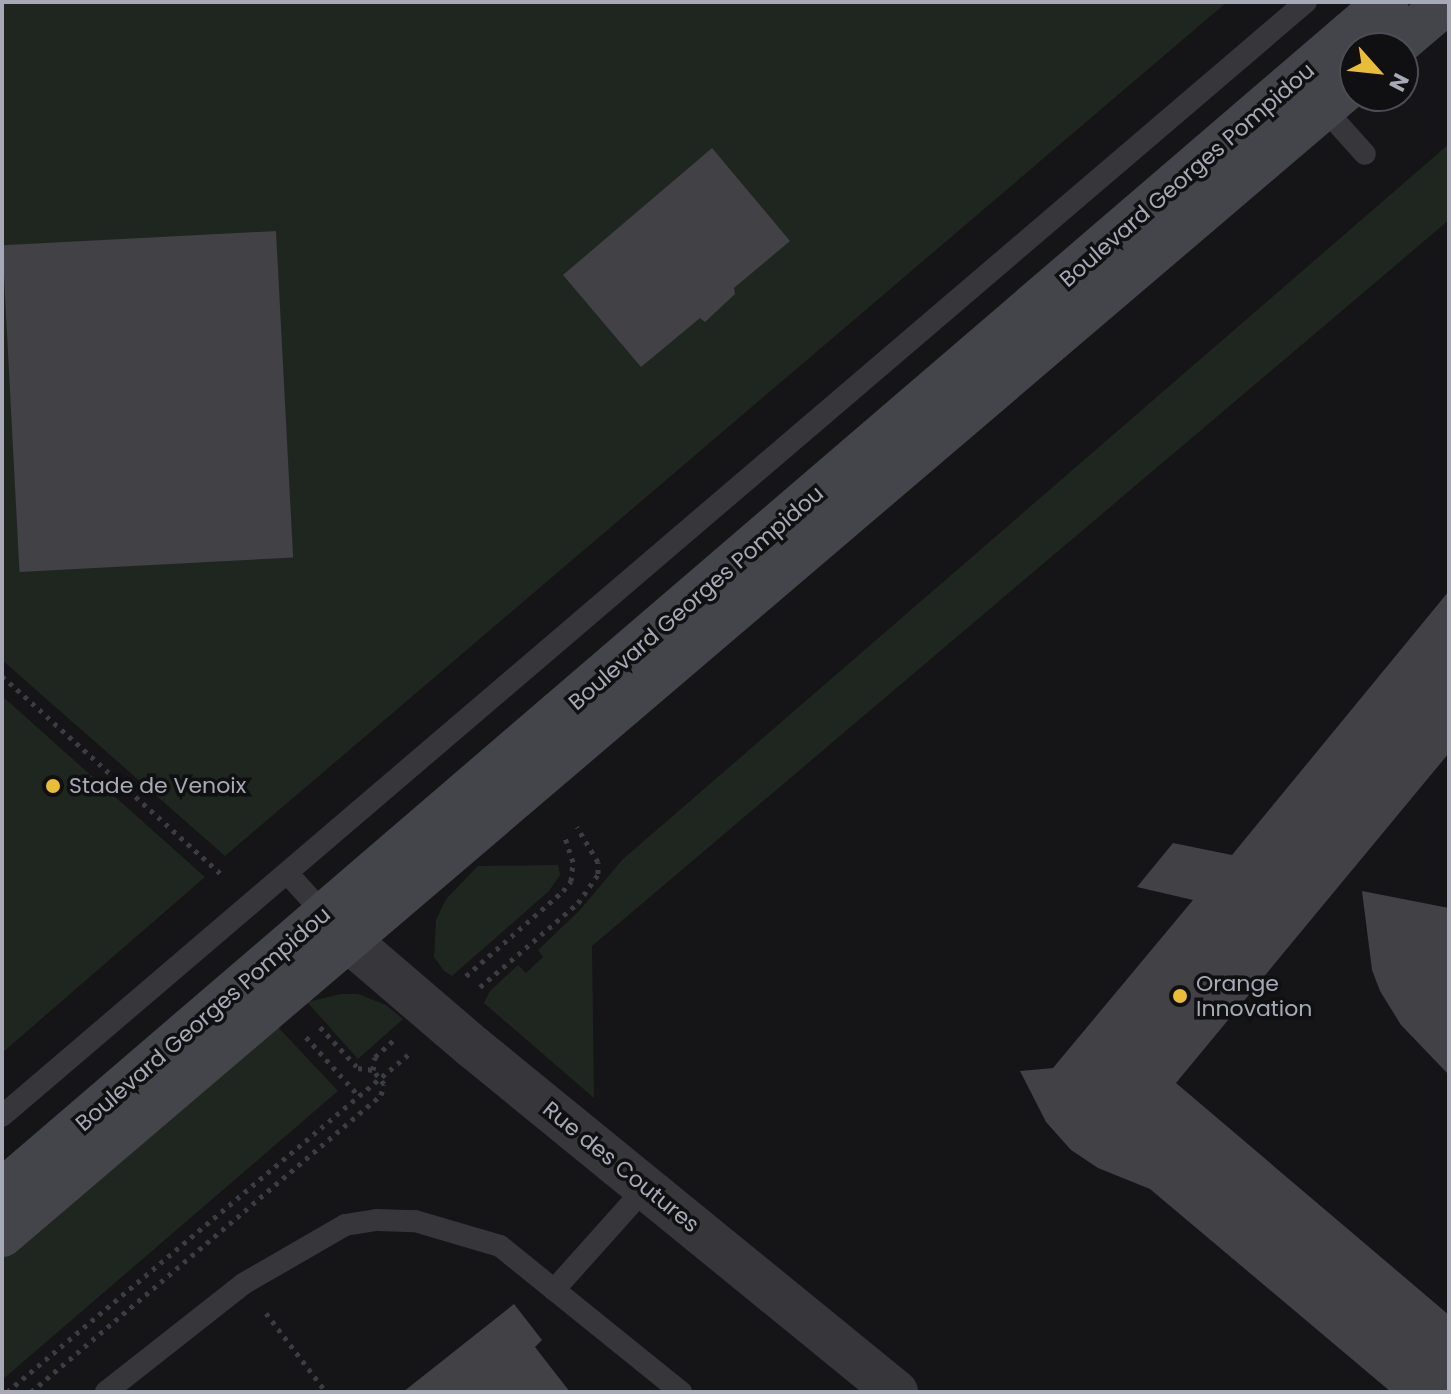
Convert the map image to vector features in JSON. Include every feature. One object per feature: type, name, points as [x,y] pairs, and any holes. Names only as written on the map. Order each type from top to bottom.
[{"type":"street","name":"Boulevard Georges Pompidou","points":[[2,1191],[336,927],[1325,89],[1387,2]]},
{"type":"street","points":[[1412,32],[1447,2]]},
{"type":"street","name":"Boulevard Georges Pompidou","points":[[2,1235],[336,927]]},
{"type":"street","name":"Rue des Coutures","points":[[336,927],[896,1392]]},
{"type":"lane","points":[[2,1116],[1306,2]]},
{"type":"lane","points":[[1325,89],[1365,154]]},
{"type":"lane","points":[[288,874],[336,927]]},
{"type":"lane","points":[[554,1290],[646,1187]]},
{"type":"lane","points":[[106,1392],[243,1284],[345,1225],[377,1220],[428,1224],[500,1246],[681,1392]]},
{"type":"path","points":[[2,676],[212,864],[224,878],[213,887]]},
{"type":"path","points":[[476,991],[578,903],[598,874],[598,862],[577,827]]},
{"type":"path","points":[[463,978],[571,881],[573,862],[565,837]]},
{"type":"path","points":[[310,1015],[358,1068],[373,1070]]},
{"type":"path","points":[[298,1029],[359,1096]]},
{"type":"path","points":[[31,1392],[381,1095],[385,1090],[373,1070],[375,1057],[397,1038]]},
{"type":"path","points":[[7,1392],[413,1050]]},
{"type":"path","points":[[243,1284],[326,1392]]},
{"type":"shaded area","points":[[2,2],[1227,2],[225,856],[2,660]]},
{"type":"shaded area","points":[[1449,144],[1449,220],[592,946],[594,1098],[484,1003],[490,991],[518,965],[526,973],[543,957],[538,950],[580,910],[622,860]]},
{"type":"shaded area","name":"Stade de Venoix","points":[[2,696],[205,877],[2,1053]]},
{"type":"shaded area","points":[[558,865],[560,875],[549,891],[452,976],[444,971],[434,957],[436,920],[446,899],[478,866]]},
{"type":"shaded area","points":[[341,994],[358,994],[386,1005],[403,1019],[358,1059],[307,1002]]},
{"type":"shaded area","points":[[277,1026],[338,1091],[2,1380],[2,1258]]},
{"type":"building","points":[[712,148],[790,241],[734,288],[735,294],[705,322],[700,318],[641,367],[563,275]]},
{"type":"building","points":[[276,231],[293,558],[19,572],[2,245]]},
{"type":"building","name":"Orange Innovation","points":[[1449,591],[1449,753],[1176,1083],[1449,1315],[1449,1392],[1391,1392],[1150,1189],[1098,1168],[1071,1150],[1046,1122],[1020,1071],[1053,1068],[1193,900],[1137,887],[1173,843],[1232,855]]},
{"type":"building","points":[[1362,891],[1449,908],[1449,1075],[1401,1025],[1380,991],[1372,970]]},
{"type":"building","points":[[514,1304],[542,1340],[535,1347],[570,1392],[403,1392]]},
{"type":"place","name":"Stade de Venoix","points":[[53,786]]},
{"type":"place","name":"Orange Innovation","points":[[1180,996]]}]
